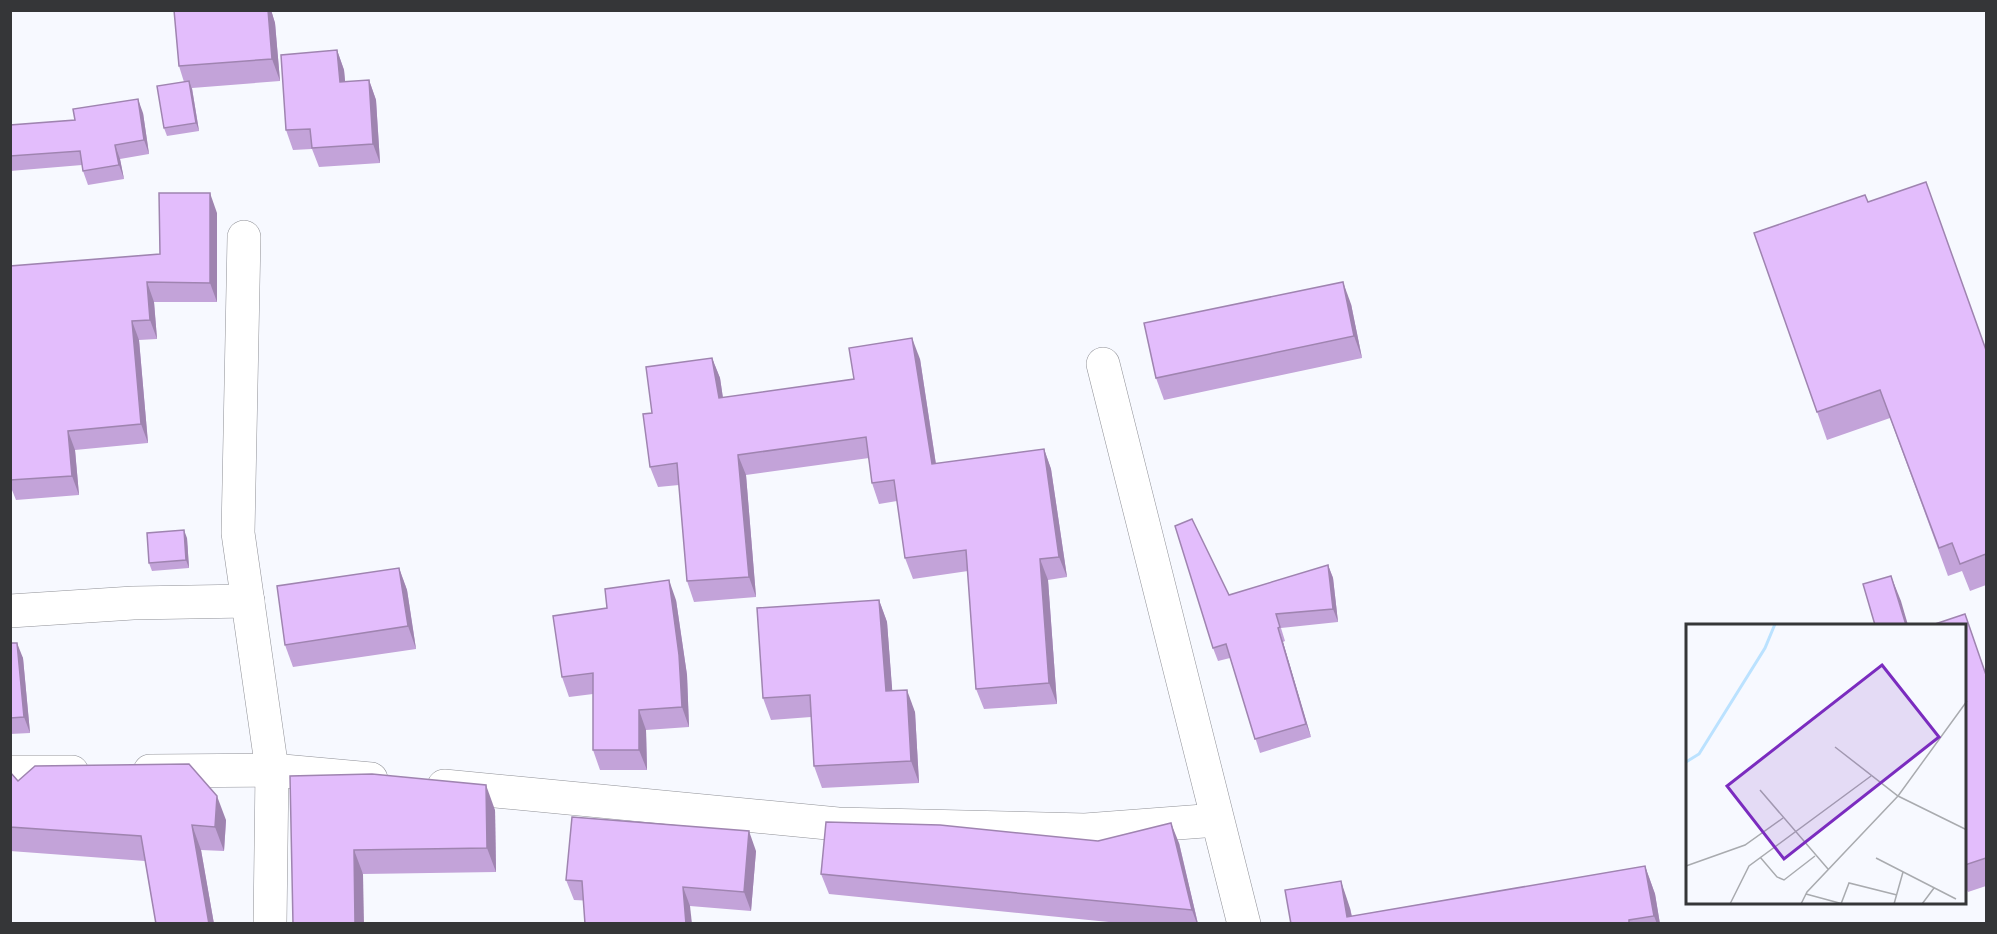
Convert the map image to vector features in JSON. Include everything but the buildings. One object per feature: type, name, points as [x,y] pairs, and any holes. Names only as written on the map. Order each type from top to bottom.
[{"type":"street","points":[[244,237],[238,532],[272,770],[270,924]]},
{"type":"street","points":[[1103,364],[1244,924]]},
{"type":"street","points":[[10,611],[133,603],[248,601]]},
{"type":"street","points":[[10,772],[272,770],[838,824],[1085,830],[1217,820]]}]
